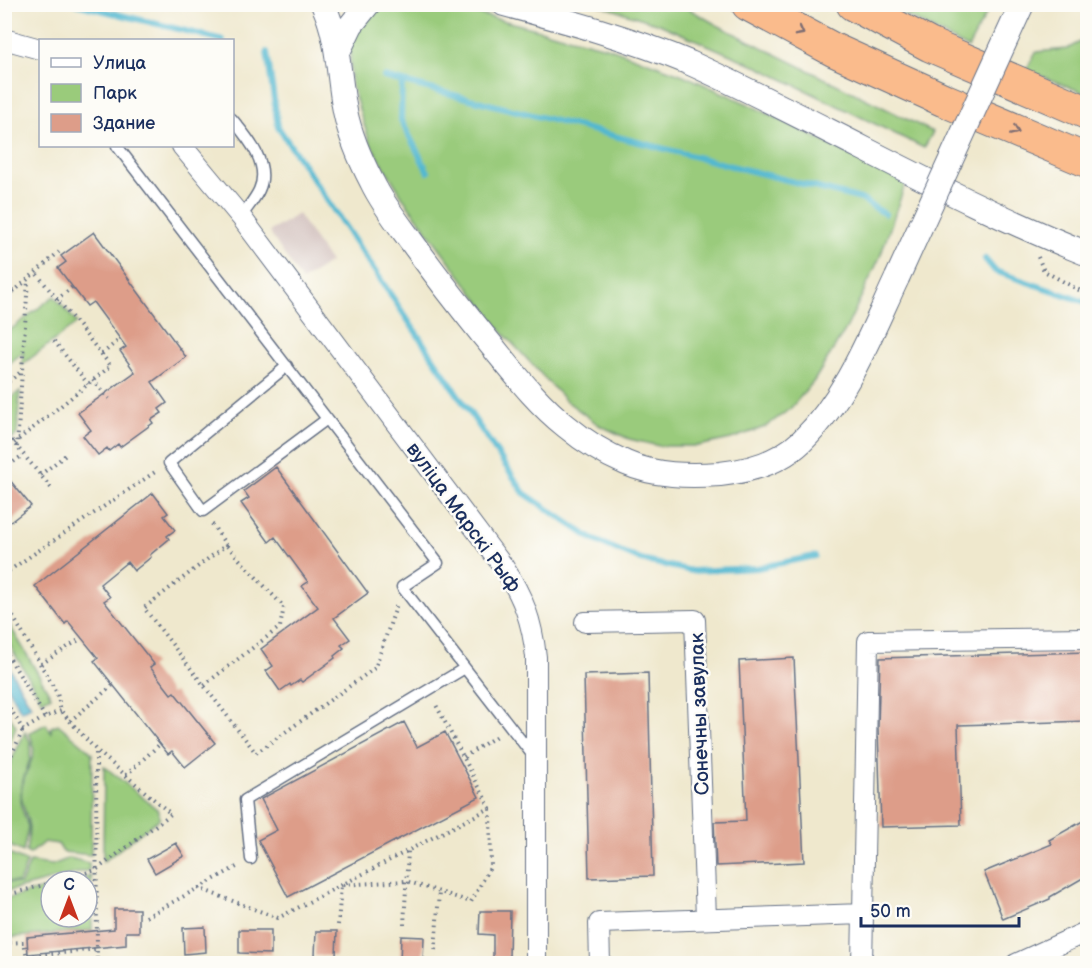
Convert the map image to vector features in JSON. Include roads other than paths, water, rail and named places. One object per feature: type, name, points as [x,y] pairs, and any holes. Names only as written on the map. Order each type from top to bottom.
[{"type":"highway","points":[[748,4],[834,50],[1088,161]]},
{"type":"highway","points":[[854,4],[930,45],[1088,113]]},
{"type":"street","points":[[322,4],[333,30],[345,112],[356,147],[373,184],[395,220],[444,286],[541,403],[564,426],[593,446],[628,464],[658,473],[698,475],[740,472],[766,464],[800,442],[829,409],[865,346],[1022,4]]},
{"type":"street","points":[[338,54],[349,4]]},
{"type":"street","points":[[338,54],[351,25],[368,4]]},
{"type":"street","points":[[504,4],[576,24],[689,63],[745,88],[907,171],[1030,230],[1088,254]]},
{"type":"street","points":[[4,39],[39,49]]},
{"type":"street","name":"вуліца Марскі Рыф","points":[[183,147],[241,217],[503,566],[528,610],[534,634],[536,657],[536,963]]},
{"type":"street","name":"Сонечны завулак","points":[[585,622],[695,620],[706,918]]},
{"type":"street","points":[[862,963],[868,641],[1088,638]]},
{"type":"street","points":[[600,963],[599,923],[863,914]]},
{"type":"street","points":[[1016,963],[1088,931]]},
{"type":"lane","points":[[234,122],[250,142],[260,162],[262,179],[259,189],[241,217]]},
{"type":"lane","points":[[118,147],[438,563],[402,587],[537,760]]},
{"type":"lane","points":[[287,366],[169,463],[203,511],[327,419]]},
{"type":"lane","points":[[251,859],[245,800],[465,668]]},
{"type":"water","points":[[5,660],[31,706],[21,711],[5,683]]},
{"type":"waterway","points":[[76,4],[219,39]]},
{"type":"waterway","points":[[267,52],[278,127],[524,493],[592,539],[641,560],[692,571],[757,568],[815,556]]},
{"type":"waterway","points":[[384,77],[861,199],[885,214]]},
{"type":"waterway","points":[[402,82],[401,120],[428,172]]},
{"type":"waterway","points":[[985,259],[995,271],[1088,303]]}]
